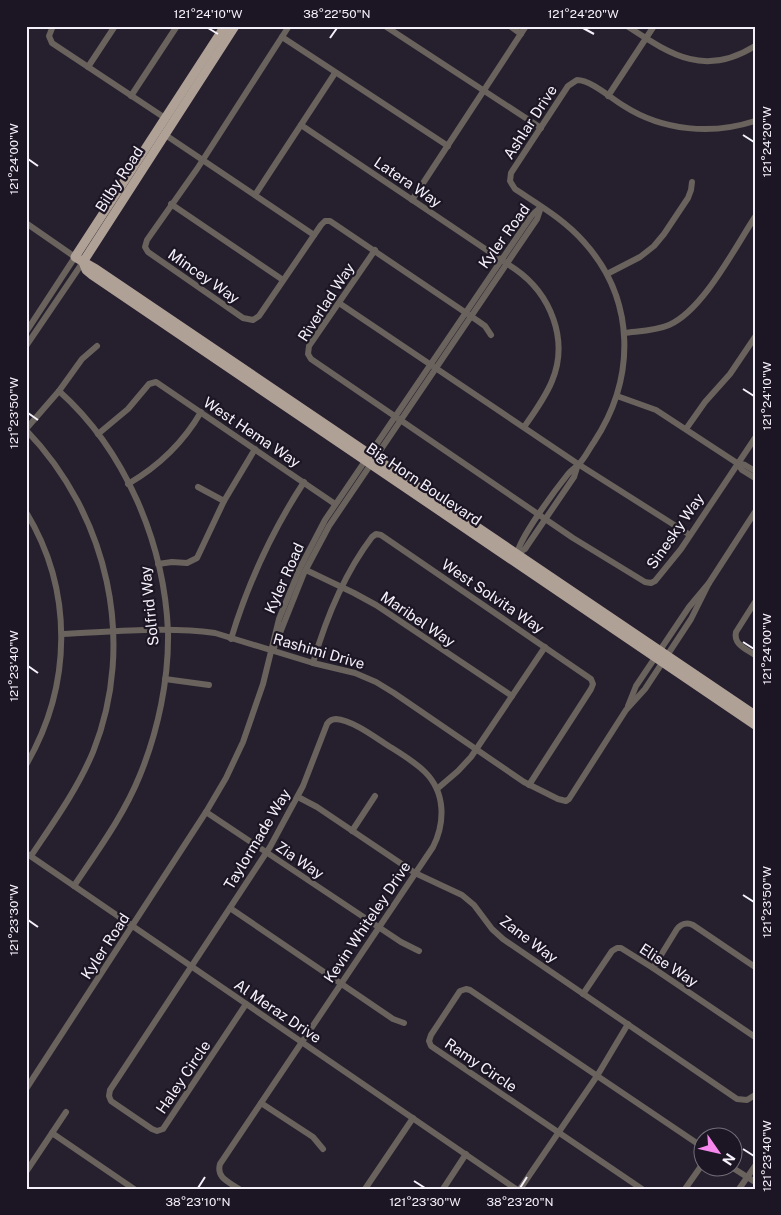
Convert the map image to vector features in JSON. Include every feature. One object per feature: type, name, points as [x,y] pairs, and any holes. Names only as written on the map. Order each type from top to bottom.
[{"type":"main road","name":"Bilby Road","points":[[79,259],[165,118],[225,26]]},
{"type":"main road","name":"Bilby Road","points":[[79,259],[235,26]]},
{"type":"main road","name":"Big Horn Boulevard","points":[[79,259],[86,270],[92,275],[517,554],[755,725]]},
{"type":"main road","name":"Big Horn Boulevard","points":[[370,458],[661,656],[755,715]]},
{"type":"street","points":[[53,26],[49,36],[52,44],[165,118]]},
{"type":"street","points":[[88,67],[115,26]]},
{"type":"street","points":[[131,96],[177,26]]},
{"type":"street","name":"Mincey Way","points":[[289,26],[203,160],[147,240],[146,249],[150,254],[243,318],[250,320],[259,316],[314,235]]},
{"type":"street","points":[[385,26],[541,128]]},
{"type":"street","points":[[510,26],[521,34]]},
{"type":"street","points":[[412,200],[526,26]]},
{"type":"street","points":[[627,26],[663,50],[677,56],[701,61],[732,57],[755,46]]},
{"type":"street","points":[[608,96],[654,26]]},
{"type":"street","points":[[282,37],[448,146]]},
{"type":"street","points":[[255,195],[336,73]]},
{"type":"street","name":"Ashlar Drive","points":[[517,554],[521,542],[539,515],[567,474],[578,464],[605,423],[617,396],[624,364],[624,333],[618,300],[607,274],[591,249],[576,233],[515,189],[511,184],[510,178],[513,170],[568,86],[575,81],[584,81],[642,116],[678,127],[712,129],[755,121]]},
{"type":"street","name":"Latera Way","points":[[301,125],[527,277],[542,294],[553,316],[558,338],[557,363],[553,380],[545,396],[524,427]]},
{"type":"street","points":[[164,134],[314,235],[322,223],[330,221],[482,323],[491,335]]},
{"type":"street","points":[[607,274],[640,257],[659,241],[688,198],[692,182]]},
{"type":"street","points":[[171,204],[283,280]]},
{"type":"street","name":"Kyler Road","points":[[26,1089],[206,812],[231,769],[251,723],[272,651],[306,570],[329,526],[370,458],[504,261],[537,219],[541,207]]},
{"type":"street","points":[[624,333],[662,328],[688,313],[706,292],[755,217]]},
{"type":"street","points":[[26,223],[79,259]]},
{"type":"street","name":"Riverlad Way","points":[[374,250],[308,351],[313,361],[397,418]]},
{"type":"street","name":"Bilby Road","points":[[26,332],[79,259]]},
{"type":"street","name":"Bilby Road","points":[[26,346],[79,259]]},
{"type":"street","points":[[339,302],[578,464],[690,535]]},
{"type":"street","points":[[686,429],[705,402],[730,374],[755,336]]},
{"type":"street","points":[[28,855],[72,794],[86,766],[106,712],[111,685],[114,632],[108,580],[90,526],[64,476],[47,452],[26,430],[59,391],[82,358],[97,346]]},
{"type":"street","name":"West Hema Way","points":[[98,434],[119,418],[149,384],[159,383],[335,504]]},
{"type":"street","name":"Solfrid Way","points":[[59,391],[84,416],[98,434],[128,484],[146,524],[158,564],[168,630],[165,679],[156,724],[139,778],[117,820],[74,886]]},
{"type":"street","points":[[617,396],[649,407],[737,463],[755,471]]},
{"type":"street","points":[[128,484],[148,472],[172,451],[188,433],[202,412]]},
{"type":"street","points":[[397,418],[546,519]]},
{"type":"street","name":"Sinesky Way","points":[[546,519],[580,542],[649,583],[657,579],[690,535],[755,438]]},
{"type":"street","points":[[158,564],[172,562],[187,563],[195,560],[224,501],[255,449]]},
{"type":"street","name":"Kyler Road","points":[[272,651],[274,631],[287,597],[309,550],[335,504],[370,458]]},
{"type":"street","points":[[737,463],[742,470],[755,478]]},
{"type":"street","name":"Ashlar Drive","points":[[517,554],[527,546],[546,519],[574,477],[578,464]]},
{"type":"street","points":[[231,639],[257,567],[283,516],[304,482]]},
{"type":"street","points":[[198,487],[224,501]]},
{"type":"street","points":[[26,512],[38,533],[54,578],[60,606],[62,634],[59,671],[52,704],[40,738],[26,765]]},
{"type":"street","points":[[661,656],[689,607],[709,583],[755,512]]},
{"type":"street","name":"West Solvita Way","points":[[342,586],[371,538],[378,534],[381,535],[588,676],[592,681],[591,689],[529,785]]},
{"type":"street","name":"Maribel Way","points":[[306,570],[342,586],[381,608],[512,696]]},
{"type":"street","points":[[313,663],[324,626],[342,586]]},
{"type":"street","points":[[755,602],[734,636],[737,643],[755,655]]},
{"type":"street","name":"Rashimi Drive","points":[[62,634],[168,630],[204,631],[313,663],[355,673],[376,682],[394,693],[529,785],[566,801],[626,710],[636,686],[661,656]]},
{"type":"street","points":[[437,789],[458,771],[476,749],[545,647]]},
{"type":"street","points":[[165,679],[209,685]]},
{"type":"street","name":"Kevin Whiteley Drive","points":[[239,1189],[223,1178],[219,1168],[221,1162],[416,873],[433,847],[440,829],[442,809],[437,789],[429,777],[419,767],[378,739],[354,726],[338,719],[333,719]]},
{"type":"street","name":"Taylormade Way","points":[[191,967],[267,853],[298,797],[327,724],[333,719]]},
{"type":"street","points":[[352,831],[376,796]]},
{"type":"street","name":"Zane Way","points":[[298,797],[317,807],[416,873],[462,895],[474,905],[503,939],[737,1099],[747,1100],[755,1095]]},
{"type":"street","name":"Zia Way","points":[[206,812],[400,942],[419,950]]},
{"type":"street","name":"Al Meraz Drive","points":[[28,855],[518,1189]]},
{"type":"street","points":[[230,908],[341,984],[393,1018],[404,1023]]},
{"type":"street","points":[[653,968],[677,929],[687,924],[693,925],[755,967]]},
{"type":"street","name":"Elise Way","points":[[583,994],[612,951],[617,948],[622,949],[755,1037]]},
{"type":"street","name":"Haley Circle","points":[[191,967],[110,1090],[109,1099],[152,1130],[163,1129],[246,1004]]},
{"type":"street","name":"Ramy Circle","points":[[558,1132],[432,1046],[429,1041],[430,1035],[460,991],[466,988],[470,990],[597,1076]]},
{"type":"street","points":[[518,1189],[597,1076],[628,1024]]},
{"type":"street","points":[[597,1076],[694,1141]]},
{"type":"street","points":[[261,1103],[312,1137],[322,1150]]},
{"type":"street","points":[[26,1172],[66,1112]]},
{"type":"street","points":[[365,1189],[413,1118]]},
{"type":"street","points":[[558,1132],[642,1189]]},
{"type":"street","points":[[52,1133],[134,1189]]},
{"type":"street","points":[[443,1189],[466,1154]]},
{"type":"street","points":[[739,1189],[755,1166]]},
{"type":"street","points":[[744,1175],[755,1182]]},
{"type":"street","points":[[685,1189],[694,1176]]}]
